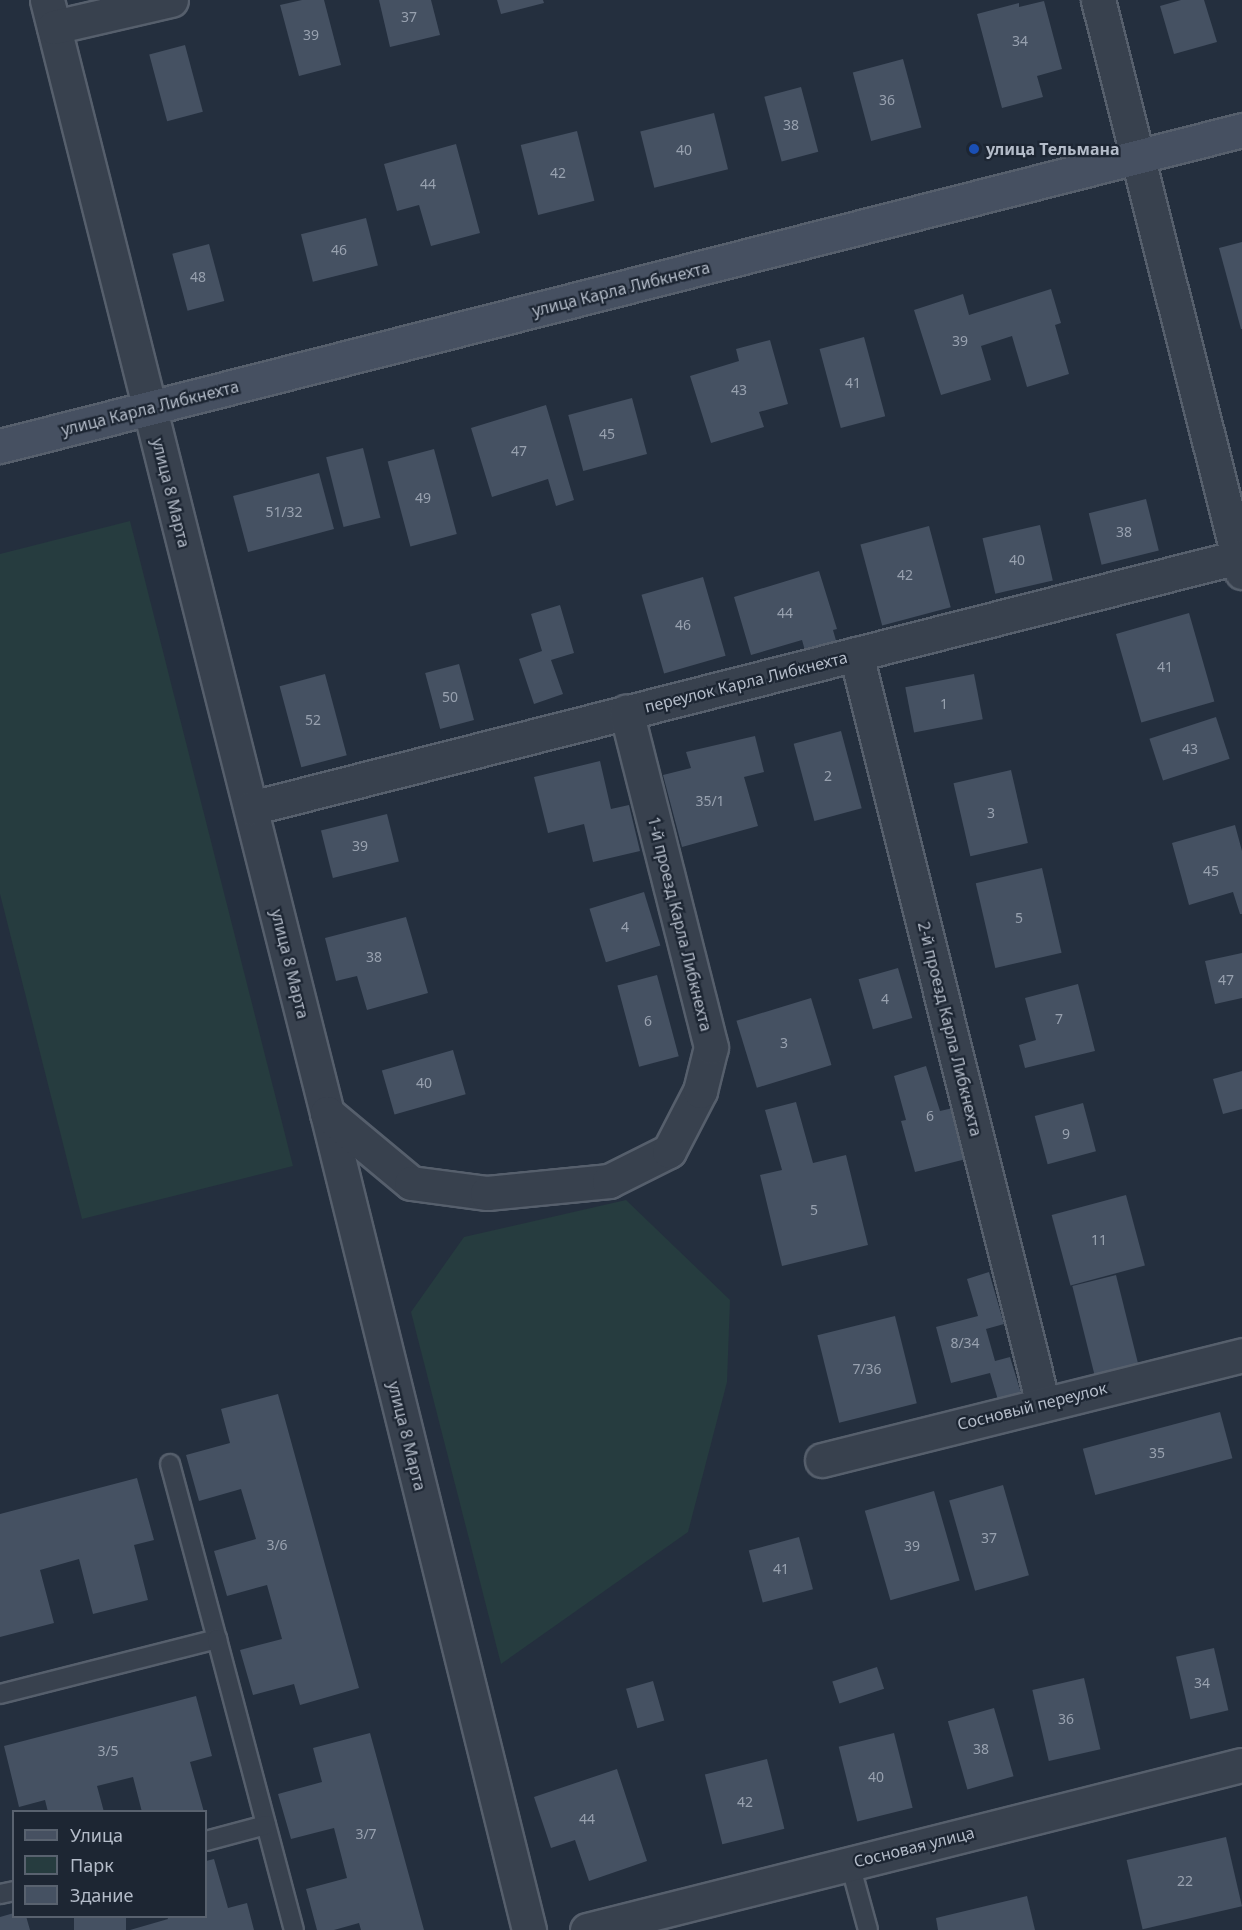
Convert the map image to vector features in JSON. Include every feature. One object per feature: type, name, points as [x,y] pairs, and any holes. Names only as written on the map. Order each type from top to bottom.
[{"type":"main road","name":"улица Карла Либкнехта","points":[[0,447],[1242,130]]},
{"type":"street","points":[[50,13],[171,0]]},
{"type":"street","points":[[1098,0],[1136,157],[1241,562]]},
{"type":"street","name":"улица 8 Марта","points":[[50,13],[251,808],[529,1930]]},
{"type":"street","name":"переулок Карла Либкнехта","points":[[251,808],[856,654],[1241,562]]},
{"type":"street","name":"2-й проезд Карла Либкнехта","points":[[856,654],[1043,1404]]},
{"type":"street","name":"1-й проезд Карла Либкнехта","points":[[327,1113],[411,1183],[487,1193],[609,1181],[669,1151],[700,1092],[711,1047],[626,712]]},
{"type":"street","name":"Сосновый переулок","points":[[822,1460],[1242,1355]]},
{"type":"street","name":"Сосновая улица","points":[[587,1930],[1242,1765]]},
{"type":"lane","points":[[170,1464],[294,1930]]},
{"type":"lane","points":[[0,1694],[217,1639]]},
{"type":"lane","points":[[207,1841],[266,1825]]},
{"type":"lane","points":[[850,1864],[868,1930]]},
{"type":"green space","points":[[130,521],[293,1166],[82,1219],[0,894],[0,554]]},
{"type":"green space","points":[[626,1200],[730,1300],[727,1382],[688,1532],[501,1664],[411,1312],[464,1237]]},
{"type":"building","points":[[302,0],[324,0],[341,65],[299,76],[280,5]]},
{"type":"building","points":[[379,0],[431,0],[440,35],[390,47]]},
{"type":"building","points":[[497,0],[543,0],[544,3],[501,14]]},
{"type":"building","points":[[1181,0],[1204,0],[1217,42],[1174,54],[1160,6]]},
{"type":"building","points":[[1044,1],[1062,69],[1037,76],[1043,97],[1002,108],[977,14],[1019,3],[1019,7]]},
{"type":"building","points":[[185,45],[203,112],[167,121],[149,55]]},
{"type":"building","points":[[903,59],[921,128],[871,141],[853,72]]},
{"type":"building","points":[[801,87],[818,152],[782,162],[764,97]]},
{"type":"building","points":[[714,113],[728,169],[654,188],[640,131]]},
{"type":"building","points":[[577,131],[594,201],[538,215],[521,145]]},
{"type":"building","points":[[456,144],[480,233],[431,246],[419,205],[397,211],[384,164]]},
{"type":"building","points":[[366,218],[378,266],[313,282],[301,234]]},
{"type":"building","points":[[1242,242],[1242,329],[1241,329],[1219,248]]},
{"type":"building","points":[[209,244],[224,301],[188,311],[172,254]]},
{"type":"building","points":[[1051,289],[1061,323],[1055,325],[1069,374],[1027,387],[1012,336],[981,346],[991,380],[941,395],[914,310],[963,294],[969,315]]},
{"type":"building","points":[[864,337],[885,416],[841,428],[820,349]]},
{"type":"building","points":[[770,340],[788,404],[759,412],[764,427],[711,443],[690,376],[739,361],[736,349]]},
{"type":"building","points":[[632,398],[647,454],[583,471],[568,415]]},
{"type":"building","points":[[546,405],[574,500],[556,506],[548,479],[492,497],[471,428]]},
{"type":"building","points":[[363,448],[380,518],[344,527],[326,457]]},
{"type":"building","points":[[434,449],[457,534],[410,546],[388,461]]},
{"type":"building","points":[[319,473],[334,529],[248,552],[233,496]]},
{"type":"building","points":[[1146,499],[1159,550],[1102,565],[1089,513]]},
{"type":"building","points":[[1040,525],[1053,581],[995,594],[983,538]]},
{"type":"building","points":[[929,526],[951,607],[882,626],[860,544]]},
{"type":"building","points":[[819,571],[837,629],[833,630],[839,651],[808,661],[802,640],[751,655],[734,597]]},
{"type":"building","points":[[703,577],[726,656],[664,673],[641,595]]},
{"type":"building","points":[[560,605],[574,653],[551,660],[563,694],[534,704],[519,659],[542,651],[531,614]]},
{"type":"building","points":[[1189,613],[1214,701],[1141,722],[1116,634]]},
{"type":"building","points":[[459,664],[474,720],[440,729],[425,673]]},
{"type":"building","points":[[325,674],[347,755],[301,767],[280,686]]},
{"type":"building","points":[[974,674],[983,719],[914,733],[905,687]]},
{"type":"building","points":[[1216,717],[1230,759],[1163,780],[1149,739]]},
{"type":"building","points":[[841,731],[862,808],[814,821],[794,744]]},
{"type":"building","points":[[755,736],[764,772],[744,777],[758,826],[682,847],[663,775],[691,768],[686,752]]},
{"type":"building","points":[[600,761],[611,809],[629,805],[640,851],[593,862],[584,824],[548,833],[534,777]]},
{"type":"building","points":[[1011,770],[1028,843],[970,856],[954,783]]},
{"type":"building","points":[[387,814],[399,862],[333,878],[321,830]]},
{"type":"building","points":[[1235,825],[1242,851],[1242,914],[1240,914],[1233,892],[1189,905],[1172,843]]},
{"type":"building","points":[[1042,868],[1062,953],[995,968],[976,883]]},
{"type":"building","points":[[644,892],[660,946],[606,962],[589,909]]},
{"type":"building","points":[[406,917],[428,993],[367,1010],[357,976],[336,981],[325,938]]},
{"type":"building","points":[[1242,953],[1242,998],[1215,1004],[1205,961]]},
{"type":"building","points":[[898,968],[912,1018],[873,1029],[859,979]]},
{"type":"building","points":[[657,975],[679,1056],[639,1067],[617,986]]},
{"type":"building","points":[[1078,984],[1095,1051],[1025,1068],[1019,1045],[1036,1040],[1025,998]]},
{"type":"building","points":[[811,998],[831,1065],[757,1088],[736,1021]]},
{"type":"building","points":[[453,1050],[466,1094],[395,1115],[382,1070]]},
{"type":"building","points":[[926,1066],[940,1111],[953,1108],[966,1159],[915,1172],[901,1121],[906,1120],[894,1076]]},
{"type":"building","points":[[1242,1071],[1242,1109],[1223,1114],[1213,1079]]},
{"type":"building","points":[[796,1102],[813,1163],[846,1155],[868,1245],[782,1266],[760,1175],[782,1170],[765,1110]]},
{"type":"building","points":[[1083,1103],[1096,1151],[1048,1164],[1035,1116]]},
{"type":"building","points":[[1126,1195],[1145,1266],[1071,1285],[1052,1215]]},
{"type":"building","points":[[989,1272],[1004,1324],[986,1329],[995,1361],[1010,1357],[1021,1393],[998,1400],[990,1373],[951,1383],[936,1327],[978,1316],[967,1279]]},
{"type":"building","points":[[1116,1275],[1139,1368],[1096,1379],[1072,1286]]},
{"type":"building","points":[[895,1316],[917,1403],[839,1423],[817,1335]]},
{"type":"building","points":[[278,1394],[359,1688],[300,1705],[294,1684],[253,1695],[240,1650],[282,1639],[267,1585],[227,1596],[214,1551],[256,1539],[241,1489],[199,1501],[186,1455],[230,1443],[221,1409]]},
{"type":"building","points":[[1220,1412],[1232,1458],[1095,1495],[1083,1449]]},
{"type":"building","points":[[137,1478],[154,1540],[134,1545],[148,1600],[93,1614],[79,1559],[40,1570],[54,1623],[0,1637],[0,1514]]},
{"type":"building","points":[[1003,1485],[1029,1575],[975,1591],[949,1500]]},
{"type":"building","points":[[934,1491],[960,1580],[890,1600],[865,1511]]},
{"type":"building","points":[[799,1537],[813,1589],[763,1603],[749,1550]]},
{"type":"building","points":[[1214,1648],[1228,1710],[1190,1719],[1176,1657]]},
{"type":"building","points":[[877,1667],[884,1689],[839,1703],[832,1682]]},
{"type":"building","points":[[1084,1678],[1100,1749],[1049,1761],[1032,1690]]},
{"type":"building","points":[[653,1681],[664,1720],[637,1728],[626,1689]]},
{"type":"building","points":[[196,1696],[212,1756],[190,1762],[203,1810],[141,1810],[133,1777],[97,1786],[103,1810],[48,1810],[45,1800],[19,1807],[4,1746]]},
{"type":"building","points":[[994,1708],[1014,1776],[967,1789],[948,1721]]},
{"type":"building","points":[[370,1733],[424,1930],[361,1930],[359,1923],[334,1930],[317,1930],[306,1889],[347,1878],[334,1828],[291,1839],[278,1794],[322,1782],[313,1748]]},
{"type":"building","points":[[894,1733],[913,1808],[857,1822],[839,1747]]},
{"type":"building","points":[[767,1759],[784,1829],[722,1844],[705,1774]]},
{"type":"building","points":[[617,1769],[647,1861],[589,1881],[575,1840],[551,1848],[534,1797]]},
{"type":"building","points":[[1226,1837],[1242,1906],[1143,1929],[1127,1860]]},
{"type":"building","points":[[214,1859],[228,1908],[247,1903],[254,1930],[130,1930],[168,1918],[207,1918],[207,1861]]},
{"type":"building","points":[[1027,1896],[1035,1930],[938,1930],[936,1918]]},
{"type":"building","points":[[12,1914],[12,1918],[27,1918],[30,1930],[0,1930],[0,1917]]},
{"type":"building","points":[[74,1918],[126,1918],[126,1930],[74,1930]]},
{"type":"place","name":"улица Тельмана","points":[[974,149]]}]
